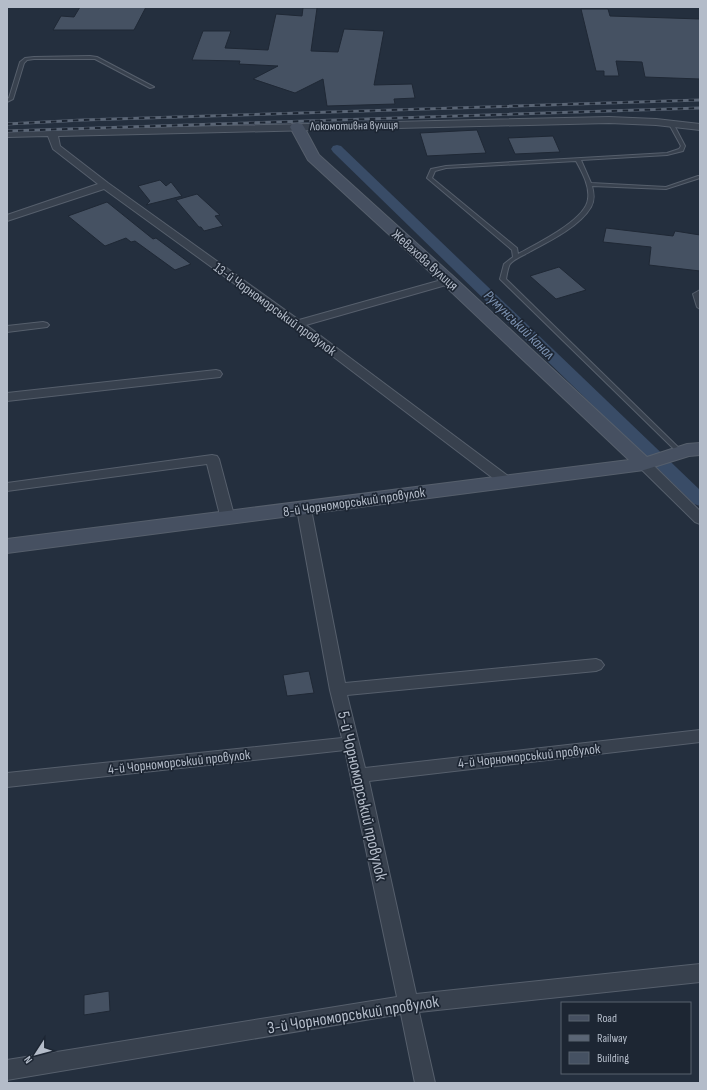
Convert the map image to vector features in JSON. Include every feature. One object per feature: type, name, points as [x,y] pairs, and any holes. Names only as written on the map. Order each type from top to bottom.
[{"type":"street","name":"Локомотивна вулиця","points":[[7,134],[570,121],[640,121],[700,127]]},
{"type":"street","name":"Жевахова вулиця","points":[[297,127],[313,157],[450,281],[644,464],[700,519]]},
{"type":"street","name":"13-й Чорноморський провулок","points":[[52,132],[56,147],[105,185],[297,324],[507,482]]},
{"type":"street","points":[[7,219],[105,185]]},
{"type":"street","points":[[297,324],[450,281]]},
{"type":"street","points":[[7,329],[43,325]]},
{"type":"street","points":[[7,397],[216,374]]},
{"type":"street","name":"8-й Чорноморський провулок","points":[[7,546],[228,519],[644,464],[680,452],[700,449]]},
{"type":"street","points":[[7,487],[212,459],[228,519]]},
{"type":"street","name":"5-й Чорноморський провулок","points":[[304,508],[338,690],[359,775],[425,1083]]},
{"type":"street","points":[[338,690],[596,665]]},
{"type":"street","name":"4-й Чорноморський провулок","points":[[359,775],[700,736]]},
{"type":"street","name":"4-й Чорноморський провулок","points":[[7,780],[351,743]]},
{"type":"street","name":"3-й Чорноморський провулок","points":[[7,1070],[408,1004],[700,974]]},
{"type":"lane","points":[[7,101],[11,100],[22,62],[26,59],[34,58],[96,58],[152,87]]},
{"type":"lane","points":[[516,257],[515,249],[429,178],[433,170],[446,167],[667,154],[680,150],[683,146],[671,124]]},
{"type":"lane","points":[[578,159],[589,184],[591,196],[589,206],[576,220],[547,240],[516,257],[507,264],[503,279],[680,452]]},
{"type":"lane","points":[[589,184],[666,188],[698,177]]},
{"type":"lane","points":[[700,292],[696,294],[700,307]]},
{"type":"building","points":[[80,7],[146,7],[134,30],[53,30],[61,16],[74,17]]},
{"type":"building","points":[[303,8],[317,8],[311,51],[338,52],[344,29],[384,31],[374,85],[412,84],[415,98],[394,99],[395,104],[327,106],[323,79],[295,93],[253,79],[278,66],[239,64],[240,61],[192,60],[203,31],[231,31],[225,48],[268,50],[276,14],[302,16]]},
{"type":"building","points":[[581,9],[608,9],[610,16],[700,19],[700,79],[645,77],[642,62],[616,61],[619,76],[604,76],[604,71],[596,71]]},
{"type":"building","points":[[477,130],[486,153],[427,156],[420,133]]},
{"type":"building","points":[[553,136],[560,152],[515,154],[508,138]]},
{"type":"building","points":[[160,180],[166,186],[171,182],[182,196],[146,205],[150,201],[138,186]]},
{"type":"building","points":[[197,194],[220,215],[215,216],[223,226],[204,231],[176,200]]},
{"type":"building","points":[[107,202],[153,239],[156,238],[191,264],[175,270],[135,241],[131,242],[126,238],[105,246],[68,216]]},
{"type":"building","points":[[606,228],[673,236],[675,231],[700,235],[700,271],[649,265],[651,247],[603,242]]},
{"type":"building","points":[[559,267],[586,290],[556,299],[530,276]]},
{"type":"building","points":[[309,671],[314,693],[287,696],[283,675]]},
{"type":"building","points":[[109,991],[110,1011],[84,1015],[84,995]]},
{"type":"waterway","name":"Румунський канал","points":[[337,149],[700,500]]},
{"type":"railway","points":[[7,124],[83,120],[700,100]]},
{"type":"railway","points":[[7,131],[700,108]]}]
